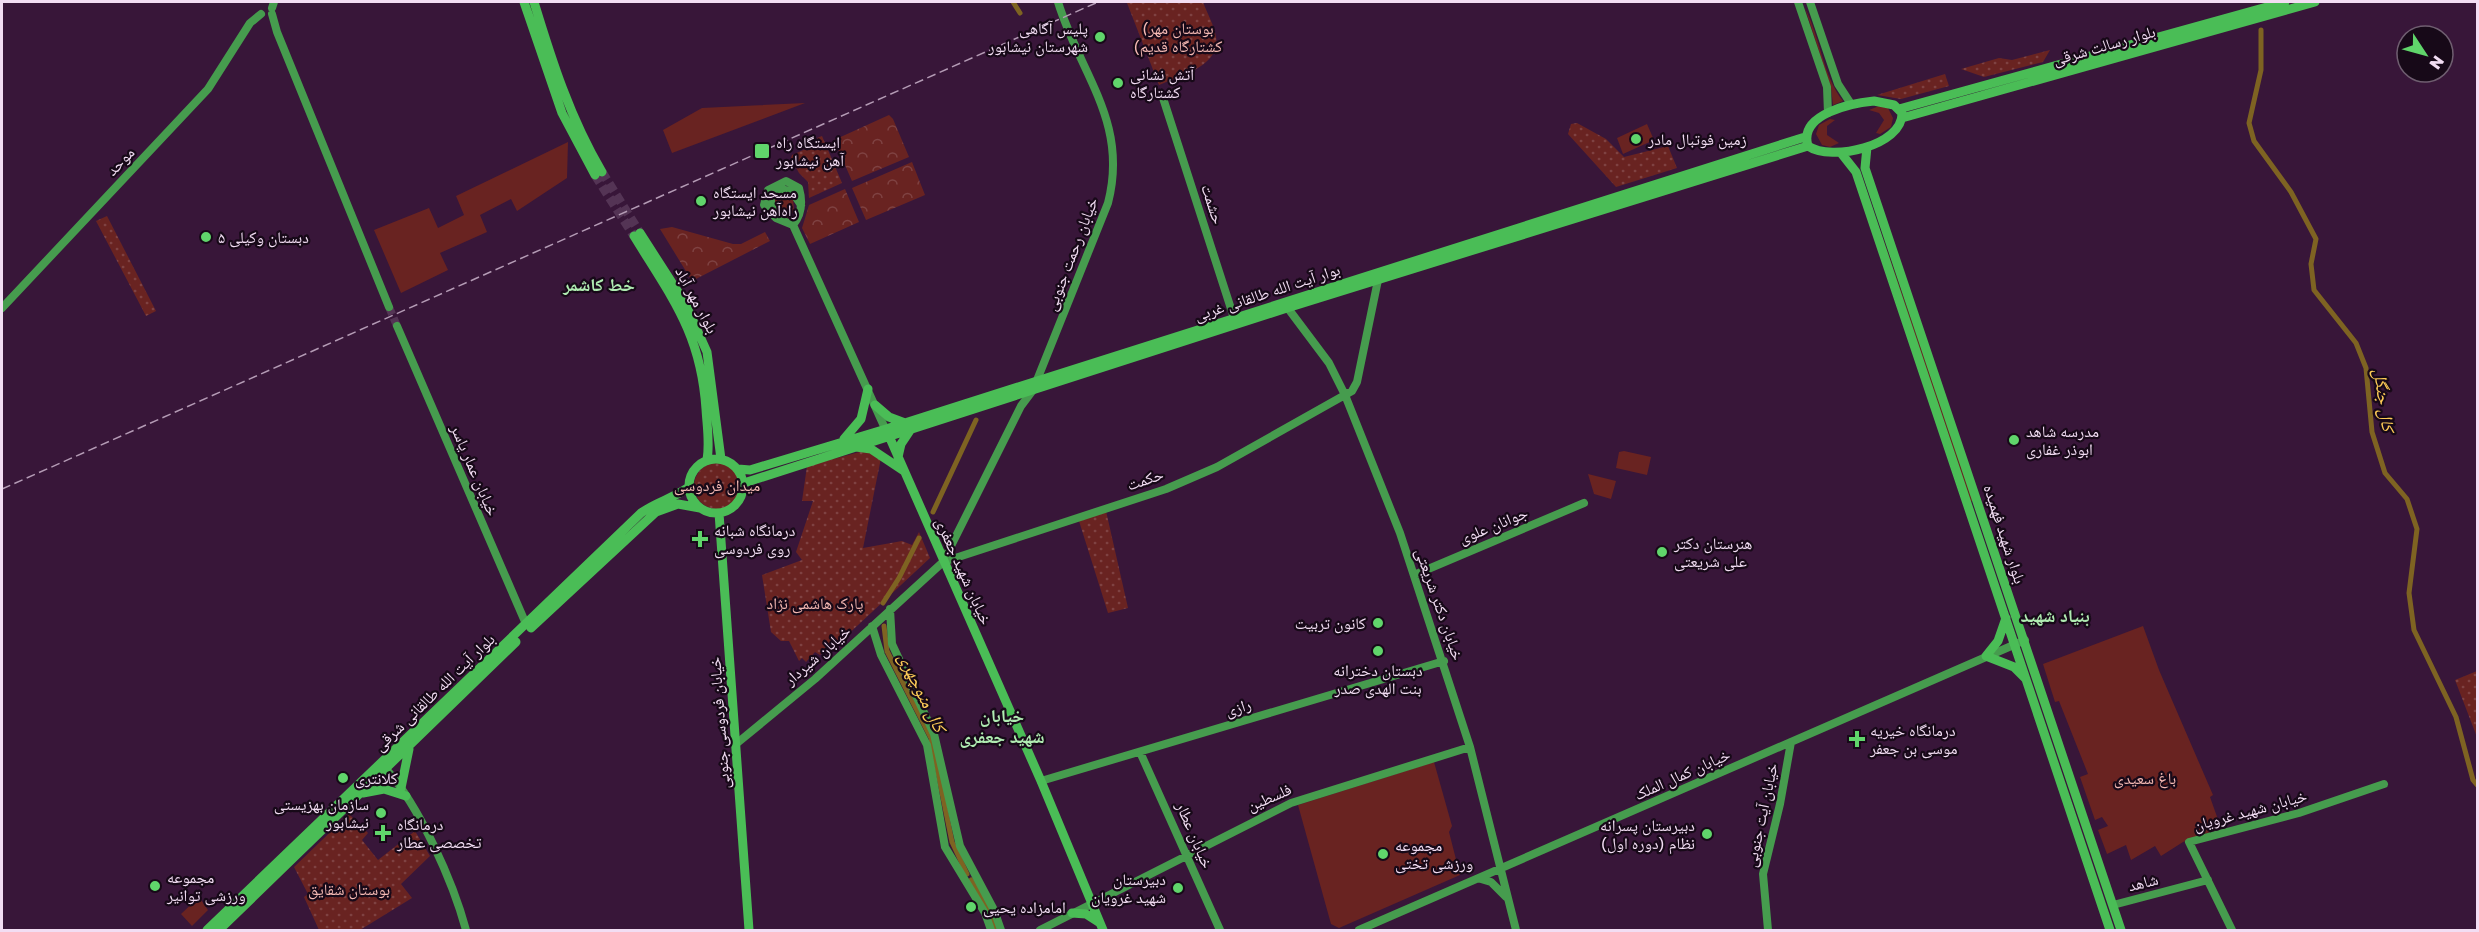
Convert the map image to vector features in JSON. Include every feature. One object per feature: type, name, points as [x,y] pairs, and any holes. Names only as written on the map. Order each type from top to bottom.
[{"type":"main road","points":[[524,2],[562,113],[598,173],[561,87],[534,2]]},
{"type":"main road","name":"بلوار رسالت شرقی","points":[[2216,26],[2285,2]]},
{"type":"main road","name":"بلوار رسالت شرقی","points":[[1901,113],[2216,26],[2315,2]]},
{"type":"main road","points":[[1880,102],[1901,113],[1891,133],[1867,147],[1840,153],[1819,151],[1807,141],[1812,126],[1828,113],[1851,104],[1880,102]]},
{"type":"main road","name":"بوار آیت الله طالقانی غربی","points":[[744,483],[853,447],[1036,380],[1163,344],[1807,141]]},
{"type":"main road","name":"بلوار شهید فهمیده","points":[[1867,147],[1864,158],[1871,201],[2006,618],[2033,663],[2121,930]]},
{"type":"main road","name":"بلوار شهید فهمیده","points":[[1840,153],[1856,172],[1871,201],[2020,626],[2020,642],[2028,681],[2110,930]]},
{"type":"main road","name":"بوار آیت الله طالقانی غربی","points":[[908,426],[1033,390],[1234,318],[1378,280],[1558,220]]},
{"type":"main road","name":"بلوار مهر آباد","points":[[707,460],[709,447],[704,382],[698,353],[687,324],[637,234],[685,303],[707,352],[721,459]]},
{"type":"main road","points":[[840,443],[861,419],[868,389]]},
{"type":"main road","points":[[875,405],[889,417],[908,426],[898,457]]},
{"type":"main road","name":"بوار آیت الله طالقانی غربی","points":[[738,469],[750,470],[840,443],[887,433]]},
{"type":"main road","name":"خیابان شهید جعفری","points":[[887,433],[1041,781],[1102,927]]},
{"type":"main road","points":[[853,447],[871,449],[905,472]]},
{"type":"main road","points":[[721,459],[738,469],[744,483],[738,503],[719,513],[700,508],[692,499],[689,487],[694,469],[707,460],[721,459]]},
{"type":"main road","name":"بلوار آیت الله طالقانی شرقی","points":[[207,930],[384,766],[641,513],[689,487]]},
{"type":"main road","name":"بلوار آیت الله طالقانی شرقی","points":[[220,930],[359,795],[384,766],[411,745],[646,519],[656,512],[678,504],[700,508]]},
{"type":"main road","name":"خیابان فردوسی جنوبی","points":[[719,513],[749,930]]},
{"type":"main road","points":[[2006,618],[1998,642],[1986,656],[2014,667],[2028,681]]},
{"type":"main road","points":[[2020,626],[2025,630],[2034,654],[2033,663]]},
{"type":"main road","points":[[359,795],[384,789],[404,792],[404,761],[411,745]]},
{"type":"main road","points":[[2072,815],[2082,812]]},
{"type":"main road","points":[[1072,914],[1086,914],[1102,927]]},
{"type":"street","name":"خیابان رحمت جنوبی","points":[[1033,390],[1108,203],[1114,155],[1108,117],[1058,2]]},
{"type":"street","points":[[1799,2],[1827,87],[1828,113]]},
{"type":"street","points":[[1810,2],[1838,84],[1851,104]]},
{"type":"street","points":[[268,10],[388,307]]},
{"type":"street","name":"موحد","points":[[2,308],[208,89],[248,27],[268,10]]},
{"type":"street","name":"حشمت","points":[[1163,98],[1234,318]]},
{"type":"street","points":[[786,182],[799,188],[802,205],[799,218],[793,225],[776,218],[764,205],[768,190],[778,183],[786,182]]},
{"type":"street","name":"خیابان شهید جعفری","points":[[793,225],[887,433]]},
{"type":"street","points":[[1345,395],[1352,391],[1357,382],[1378,280]]},
{"type":"street","name":"خیابان دکتر شریعتی","points":[[1285,305],[1329,363],[1345,395],[1414,575],[1444,661],[1470,747],[1516,930]]},
{"type":"street","name":"خیابان عمار یاسر","points":[[397,326],[526,624]]},
{"type":"street","points":[[943,562],[1021,406],[1033,390]]},
{"type":"street","name":"حکمت","points":[[943,562],[1166,489],[1217,467],[1345,395]]},
{"type":"street","points":[[1009,397],[1021,406]]},
{"type":"street","name":"جوانان علوی","points":[[1414,575],[1584,503]]},
{"type":"street","name":"خیابان شیردار","points":[[736,744],[808,685],[943,562]]},
{"type":"street","points":[[890,609],[892,644],[934,734],[960,846],[994,910],[1001,930]]},
{"type":"street","points":[[872,626],[881,655],[927,745],[943,838],[985,913],[991,930]]},
{"type":"street","name":"خیابان کمال الملک","points":[[1359,930],[1500,871],[2020,642]]},
{"type":"street","name":"رازی","points":[[1041,781],[1444,661]]},
{"type":"street","name":"خیابان آیت جنوبی","points":[[1768,930],[1763,874],[1786,775],[1791,742]]},
{"type":"street","name":"فلسطین","points":[[1040,930],[1291,803],[1470,747]]},
{"type":"street","name":"خیابان عطار","points":[[1140,752],[1220,930]]},
{"type":"street","points":[[384,766],[404,792],[449,878],[466,930]]},
{"type":"street","name":"خیابان شهید غرویان","points":[[2232,930],[2189,842],[2345,798],[2384,784]]},
{"type":"street","points":[[964,879],[974,876]]},
{"type":"street","points":[[1481,879],[1491,882],[1507,898]]},
{"type":"street","name":"شاهد","points":[[2112,905],[2208,880]]},
{"type":"green space","name":"(بوستان مهر (کشتارگاه قدیم","points":[[1203,2],[1216,37],[1216,47],[1212,55],[1205,63],[1187,74],[1159,85],[1127,3]]},
{"type":"green space","points":[[1805,8],[1826,68],[1843,101],[1833,105],[1831,88]]},
{"type":"green space","points":[[2050,50],[2043,62],[1984,77],[1961,69],[1999,58],[2012,60]]},
{"type":"green space","points":[[1945,74],[1949,86],[1901,99],[1877,95]]},
{"type":"green space","points":[[805,103],[672,153],[663,130],[702,108]]},
{"type":"green space","points":[[1879,106],[1888,108],[1893,118],[1891,127],[1880,134],[1876,133],[1884,120],[1879,113],[1869,110]]},
{"type":"green space","points":[[889,115],[893,119],[909,157],[852,181],[834,140]]},
{"type":"green space","points":[[1830,119],[1835,120],[1827,126],[1827,135],[1839,143],[1830,147],[1822,145],[1816,134],[1819,125]]},
{"type":"green space","points":[[1577,123],[1606,139],[1624,157],[1668,146],[1677,168],[1616,187],[1568,134],[1571,124]]},
{"type":"green space","name":"زمین فوتبال مادر","points":[[1647,124],[1654,140],[1623,154],[1617,138]]},
{"type":"green space","points":[[822,136],[842,183],[809,198],[808,182],[799,173],[791,158],[792,155],[819,143],[817,138]]},
{"type":"green space","points":[[568,142],[567,178],[517,211],[511,199],[480,215],[487,232],[440,253],[448,270],[401,293],[374,230],[429,208],[438,228],[464,215],[456,196]]},
{"type":"green space","points":[[912,162],[925,195],[866,220],[852,188]]},
{"type":"green space","points":[[845,189],[859,222],[810,244],[802,228],[809,205]]},
{"type":"green space","points":[[781,191],[793,197],[794,211],[788,218],[775,208],[774,197]]},
{"type":"green space","points":[[107,216],[156,311],[146,316],[96,221]]},
{"type":"green space","points":[[1878,224],[1974,500],[1970,502]]},
{"type":"green space","points":[[672,227],[733,244],[741,244],[765,232],[770,241],[692,281],[660,229]]},
{"type":"green space","name":"پارک هاشمی نژاد","points":[[867,450],[881,458],[863,548],[902,541],[912,545],[919,532],[930,558],[828,653],[825,650],[820,655],[815,652],[806,662],[802,658],[799,661],[789,641],[781,641],[771,632],[762,575],[802,560],[796,552],[813,501],[802,501],[807,466]]},
{"type":"green space","points":[[1619,452],[1651,457],[1647,475],[1616,468]]},
{"type":"green space","name":"میدان فردوسی","points":[[717,463],[733,470],[740,486],[733,502],[717,509],[701,502],[694,486],[701,470]]},
{"type":"green space","points":[[1588,474],[1616,481],[1611,499],[1594,494]]},
{"type":"green space","points":[[1106,511],[1128,608],[1108,613],[1079,521]]},
{"type":"green space","name":"باغ سعیدی","points":[[2143,626],[2159,670],[2213,795],[2210,797],[2221,828],[2183,842],[2161,856],[2155,846],[2131,860],[2126,845],[2107,854],[2098,830],[2108,826],[2102,817],[2095,820],[2080,777],[2088,774],[2059,701],[2055,702],[2043,664]]},
{"type":"green space","points":[[2477,671],[2478,673],[2477,737],[2455,680]]},
{"type":"green space","name":"مجموعه ورزشی تختی","points":[[1434,762],[1452,826],[1449,832],[1460,875],[1339,928],[1331,924],[1298,805]]},
{"type":"green space","name":"بوستان شقایق","points":[[349,814],[368,833],[362,840],[378,860],[415,831],[430,856],[401,884],[412,898],[360,930],[319,930],[304,897],[308,894],[294,867]]},
{"type":"green space","points":[[199,897],[208,910],[192,926],[181,914]]},
{"type":"waterway","points":[[1013,2],[1020,13]]},
{"type":"waterway","name":"کال جنگل","points":[[2261,30],[2261,70],[2249,123],[2254,141],[2291,192],[2316,239],[2311,264],[2314,290],[2356,343],[2366,368],[2372,432],[2385,473],[2407,499],[2417,529],[2409,593],[2414,630],[2456,717],[2473,780],[2478,786]]},
{"type":"waterway","points":[[933,512],[976,420]]},
{"type":"waterway","points":[[883,603],[899,578],[919,538]]},
{"type":"waterway","name":"کال منوچهری","points":[[884,626],[887,651],[931,738],[952,842],[967,874]]},
{"type":"waterway","name":"کال منوچهری","points":[[971,880],[989,909],[996,930]]},
{"type":"tunnel","points":[[602,172],[640,233]]},
{"type":"tunnel","points":[[595,175],[634,236]]},
{"type":"tunnel","points":[[389,307],[397,326]]},
{"type":"railway","points":[[2,489],[1098,2]]},
{"type":"place","name":"پلیس آگاهی شهرستان نیشابور","points":[[1100,37]]},
{"type":"place","name":"آتش نشانی کشتارگاه","points":[[1118,83]]},
{"type":"place","name":"زمین فوتبال مادر","points":[[1636,139]]},
{"type":"place","name":"ایستگاه راه‌ آهن نیشابور","points":[[762,151]]},
{"type":"place","name":"مسحد ایستگاه راه‌آهن نیشابور","points":[[701,201]]},
{"type":"place","name":"دبستان وکیلی ۵","points":[[206,237]]},
{"type":"place","name":"مدرسه شاهد ابوذر غفاری","points":[[2014,440]]},
{"type":"place","name":"درمانگاه شبانه روی فردوسی","points":[[700,539]]},
{"type":"place","name":"هنرستان دکتر علی شریعتی","points":[[1662,552]]},
{"type":"place","name":"کانون تربیت","points":[[1378,623]]},
{"type":"place","name":"دبستان دخترانه بنت الهدی صدر","points":[[1378,651]]},
{"type":"place","name":"درمانگاه خیریه موسی بن جعفر","points":[[1857,739]]},
{"type":"place","name":"کلانتری","points":[[343,778]]},
{"type":"place","name":"سازمان بهزیستی نیشابور","points":[[381,813]]},
{"type":"place","name":"درمانگاه تخصصی عطار","points":[[383,833]]},
{"type":"place","name":"دبیرستان پسرانه نظام (دوره اول)","points":[[1707,834]]},
{"type":"place","name":"مجموعه ورزشی تختی","points":[[1383,854]]},
{"type":"place","name":"مجموعه ورزشی توانیر","points":[[155,886]]},
{"type":"place","name":"دبیرستان شهید غرویان","points":[[1178,888]]},
{"type":"place","name":"امامزاده یحیی","points":[[971,907]]},
{"type":"district","name":"خط کاشمر","points":[[599,284]]},
{"type":"district","name":"بنیاد شهید","points":[[2055,615]]},
{"type":"district","name":"خیابان شهید جعفری","points":[[1002,725]]}]
